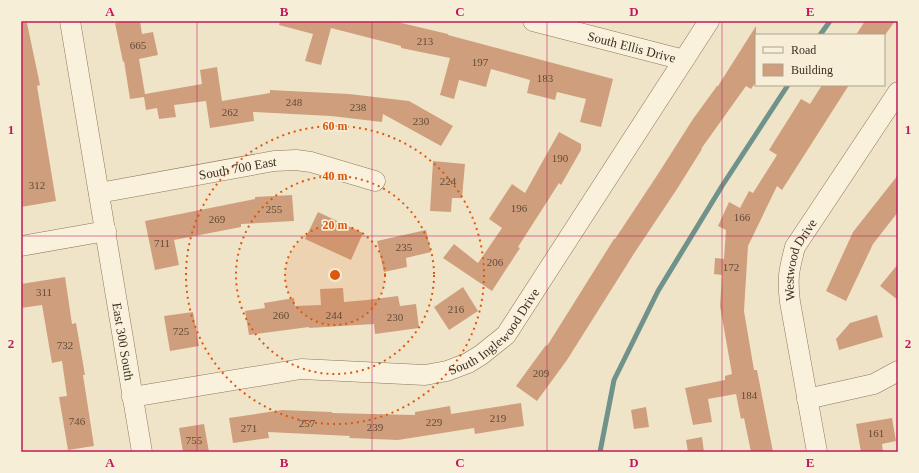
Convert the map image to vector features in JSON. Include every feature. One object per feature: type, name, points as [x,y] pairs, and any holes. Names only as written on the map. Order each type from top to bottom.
[{"type":"street","points":[[70,21],[99,193]]},
{"type":"street","name":"South Ellis Drive","points":[[533,21],[684,60]]},
{"type":"street","name":"South Inglewood Drive","points":[[132,397],[301,368],[425,375],[447,372],[468,363],[481,355],[506,335],[709,21]]},
{"type":"street","name":"Westwood Drive","points":[[817,452],[787,284],[788,271],[796,247],[898,92]]},
{"type":"street","name":"South 700 East","points":[[99,193],[274,160],[311,162],[375,181]]},
{"type":"street","name":"East 300 South","points":[[99,193],[142,452]]},
{"type":"street","points":[[21,246],[106,231]]},
{"type":"street","points":[[807,399],[874,384],[898,371]]},
{"type":"building","points":[[124,21],[140,21],[142,34],[153,32],[158,55],[139,59],[145,94],[202,84],[200,70],[217,67],[222,101],[270,93],[270,90],[349,94],[409,101],[453,126],[441,146],[383,114],[382,122],[331,116],[253,112],[254,121],[210,128],[206,101],[174,105],[176,117],[159,119],[157,108],[146,110],[144,97],[130,99],[124,61],[123,62],[115,23]]},
{"type":"building","points":[[280,21],[393,21],[448,34],[613,79],[601,127],[580,122],[586,99],[557,92],[555,100],[527,93],[530,80],[491,69],[486,87],[459,80],[454,99],[440,95],[450,58],[401,48],[401,46],[331,28],[321,65],[305,61],[313,34],[279,25]]},
{"type":"building","points":[[865,21],[895,21],[885,35],[857,34]]},
{"type":"building","points":[[21,23],[27,23],[40,85],[37,86],[56,201],[21,207]]},
{"type":"building","points":[[756,26],[755,83],[751,89],[746,86],[701,149],[567,360],[537,401],[516,386],[546,345],[547,346],[614,239],[693,119],[718,86]]},
{"type":"building","points":[[821,86],[848,86],[782,190],[777,186],[748,246],[744,311],[754,370],[757,370],[773,452],[751,452],[744,418],[741,419],[736,394],[708,399],[712,422],[693,425],[685,388],[725,380],[725,376],[732,374],[720,306],[722,275],[714,274],[715,258],[724,259],[726,230],[718,226],[729,202],[740,208],[749,191],[753,193],[777,155],[769,150],[801,99],[810,104]]},
{"type":"building","points":[[559,132],[581,144],[581,150],[561,185],[559,183],[492,291],[443,258],[454,244],[478,263],[502,228],[489,219],[512,184],[525,193]]},
{"type":"building","points":[[433,161],[465,164],[462,198],[452,198],[451,212],[430,211]]},
{"type":"building","points":[[898,175],[898,212],[873,244],[846,301],[826,291],[853,232]]},
{"type":"building","points":[[292,195],[294,221],[241,224],[241,227],[174,240],[179,265],[155,270],[145,221],[255,199],[255,197]]},
{"type":"building","points":[[318,212],[363,233],[351,260],[305,239]]},
{"type":"building","points":[[426,230],[431,252],[406,258],[407,267],[384,272],[377,241]]},
{"type":"building","points":[[898,264],[898,300],[880,286]]},
{"type":"building","points":[[65,277],[72,324],[76,323],[85,375],[83,375],[94,446],[68,450],[59,397],[67,396],[62,361],[52,363],[42,305],[21,308],[21,284]]},
{"type":"building","points":[[463,287],[478,311],[449,330],[434,307]]},
{"type":"building","points":[[343,288],[344,302],[398,296],[400,306],[416,304],[419,328],[375,334],[374,324],[309,327],[249,335],[245,311],[265,308],[264,303],[294,298],[295,306],[321,305],[320,289]]},
{"type":"building","points":[[193,312],[199,346],[170,351],[164,316]]},
{"type":"building","points":[[877,315],[883,337],[839,350],[836,339],[850,323]]},
{"type":"building","points":[[521,403],[524,426],[475,434],[474,428],[398,440],[268,432],[269,438],[233,443],[229,418],[282,410],[415,415],[415,412],[450,406],[451,414]]},
{"type":"building","points":[[646,407],[649,427],[634,429],[631,410]]},
{"type":"building","points":[[892,418],[896,441],[882,444],[883,452],[861,452],[856,424]]},
{"type":"building","points":[[204,424],[209,452],[183,452],[179,428]]},
{"type":"building","points":[[702,437],[704,452],[688,452],[686,440]]},
{"type":"waterway","points":[[821,34],[830,21]]},
{"type":"waterway","points":[[600,452],[614,380],[658,291],[722,186],[787,86]]}]
